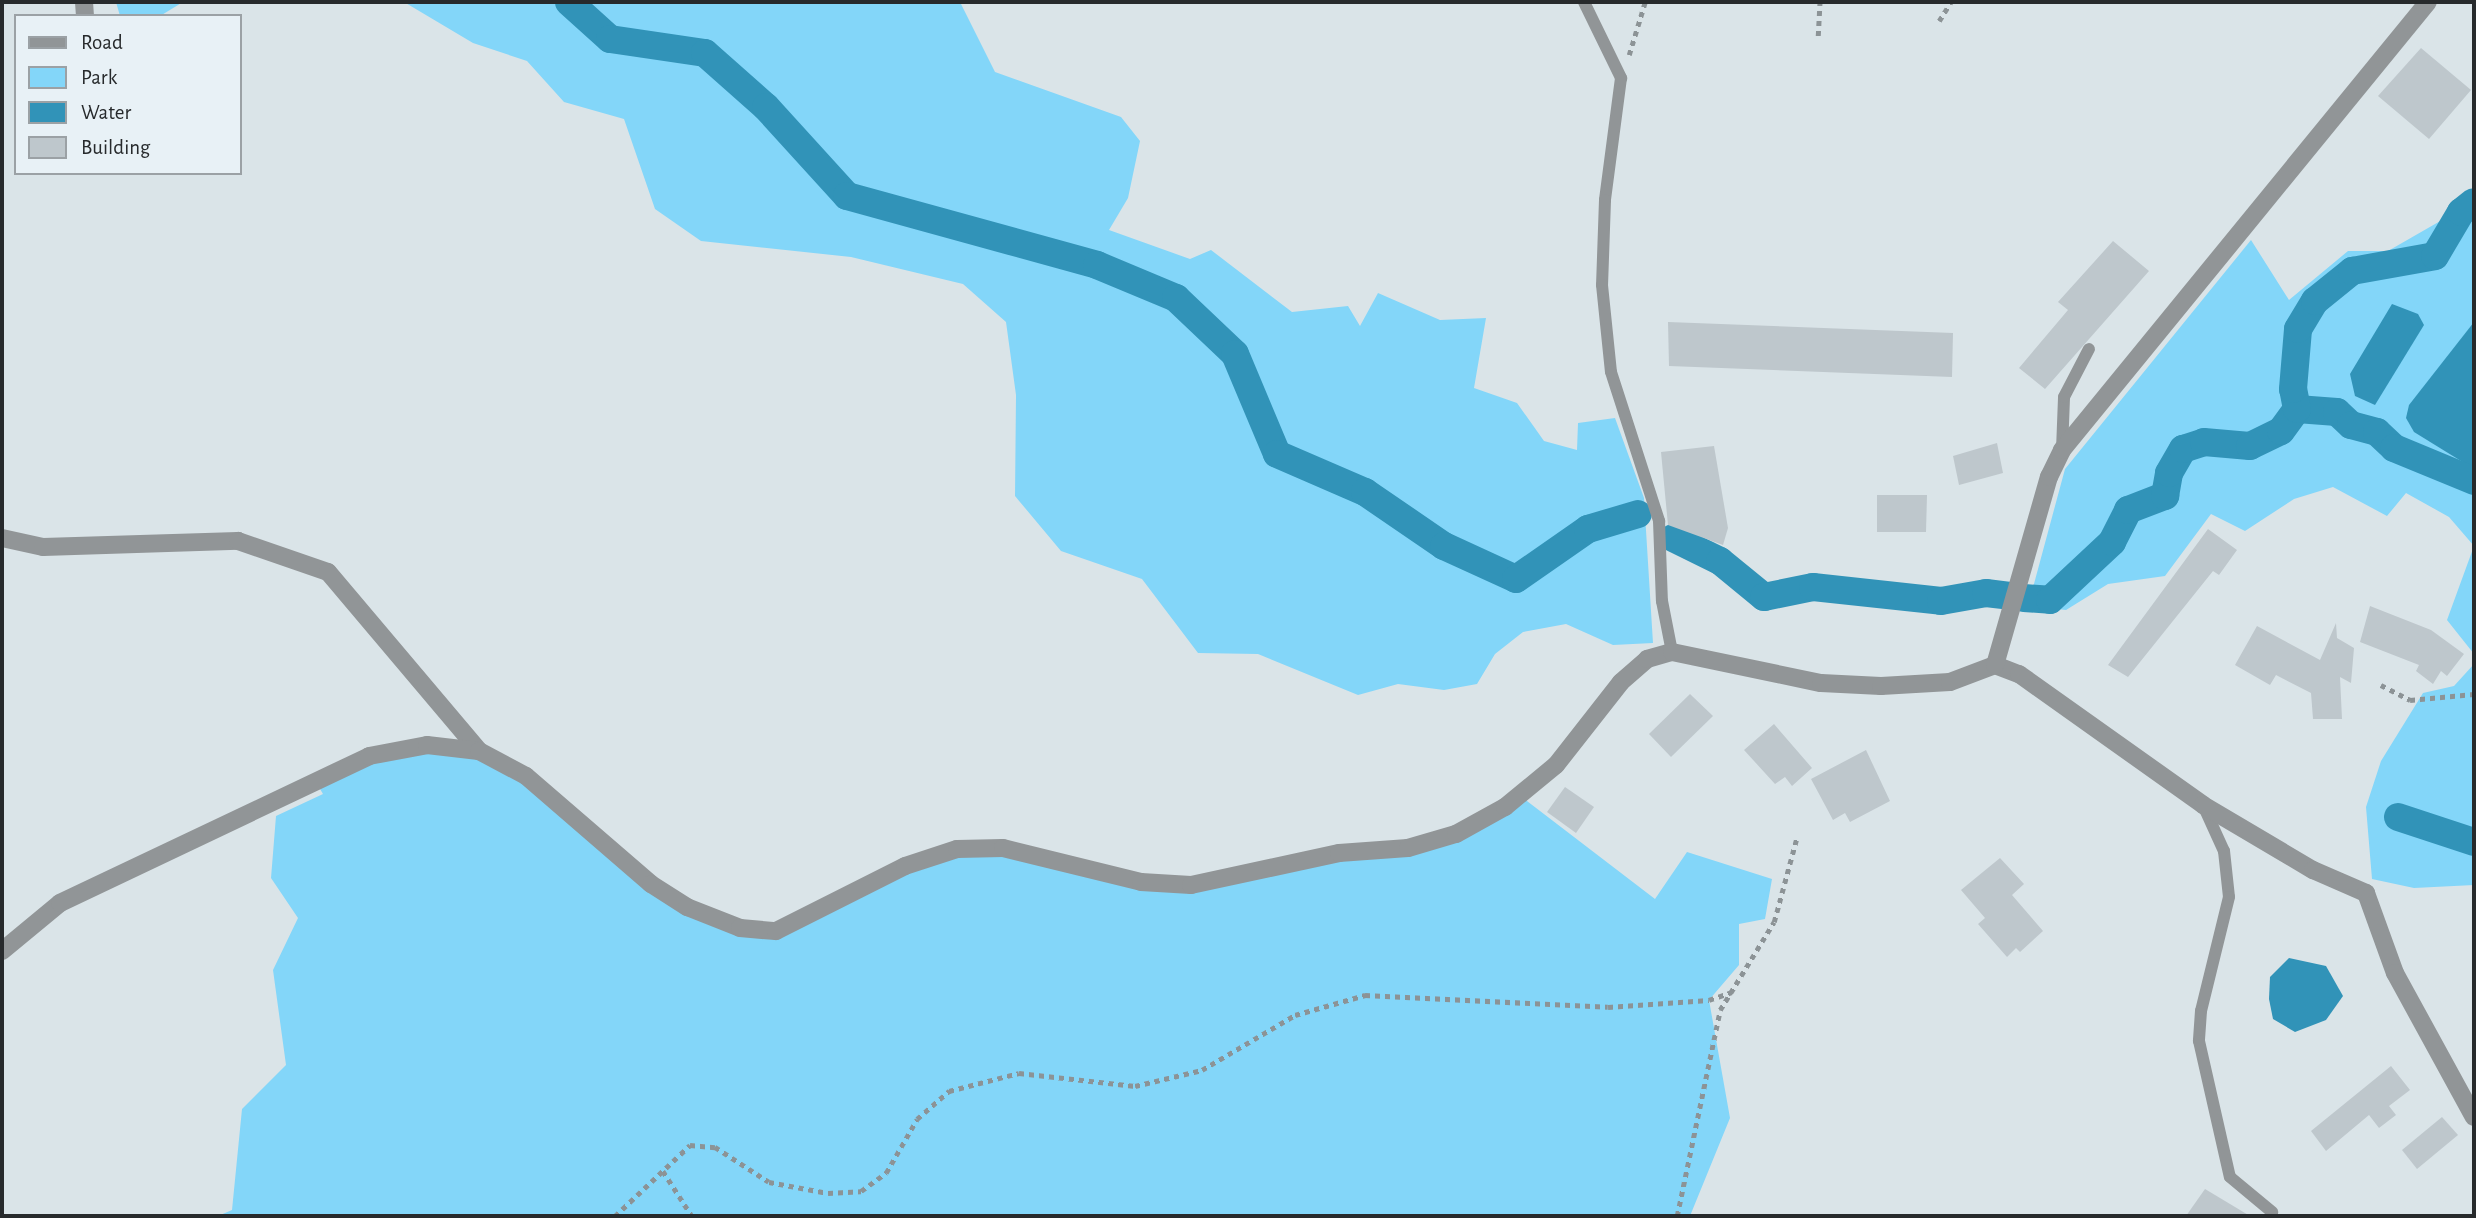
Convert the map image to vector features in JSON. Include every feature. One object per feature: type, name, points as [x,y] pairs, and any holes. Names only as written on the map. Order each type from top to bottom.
[{"type":"street","points":[[1995,665],[2049,477],[2062,450],[2428,2]]},
{"type":"street","points":[[2,538],[43,547],[239,541],[327,572],[479,751]]},
{"type":"street","points":[[2,951],[60,903],[369,756],[427,745],[479,751],[526,776],[651,884],[687,907],[740,928],[776,931],[905,866],[957,849],[1003,848],[1141,882],[1191,885],[1339,853],[1408,848],[1456,834],[1505,807],[1556,765],[1621,682],[1647,659],[1672,652],[1821,683],[1870,685],[1950,682],[1995,665],[2019,674],[2203,805],[2313,870],[2366,893],[2395,973],[2474,1117]]},
{"type":"lane","points":[[1584,2],[1621,78],[1605,200],[1602,285],[1611,372],[1659,521],[1662,601],[1672,652]]},
{"type":"lane","points":[[2062,450],[2064,397],[2089,349]]},
{"type":"lane","points":[[2203,805],[2224,851],[2230,897],[2201,1011],[2199,1041],[2230,1177],[2272,1212]]},
{"type":"path","points":[[1621,78],[1644,2]]},
{"type":"path","points":[[1818,37],[1820,2]]},
{"type":"path","points":[[1939,21],[1951,2]]},
{"type":"path","points":[[2381,685],[2410,700],[2474,694]]},
{"type":"path","points":[[1677,1216],[1720,1010],[1773,922],[1797,836]]},
{"type":"path","points":[[615,1216],[690,1145],[715,1147],[769,1182],[828,1193],[862,1191],[886,1173],[917,1119],[949,1091],[1019,1073],[1135,1086],[1202,1070],[1295,1015],[1365,995],[1608,1007],[1709,1000],[1732,992]]},
{"type":"path","points":[[663,1171],[692,1216]]},
{"type":"green space","points":[[116,2],[183,2],[163,14],[119,14]]},
{"type":"green space","points":[[404,2],[960,2],[995,72],[1121,117],[1140,141],[1128,198],[1109,230],[1190,259],[1211,250],[1292,312],[1348,306],[1360,326],[1378,293],[1440,320],[1486,318],[1474,388],[1517,403],[1544,441],[1577,450],[1578,423],[1615,418],[1644,498],[1653,643],[1613,645],[1566,624],[1523,632],[1495,654],[1477,684],[1444,690],[1398,684],[1358,695],[1258,654],[1198,653],[1142,579],[1061,551],[1015,496],[1016,395],[1006,322],[963,284],[851,257],[701,241],[655,209],[624,119],[564,102],[527,61],[473,43]]},
{"type":"green space","points":[[2474,189],[2474,546],[2449,517],[2406,493],[2387,516],[2333,487],[2294,499],[2245,531],[2211,514],[2165,576],[2108,584],[2066,610],[2028,606],[2065,469],[2251,240],[2289,300],[2348,251],[2388,251],[2449,216]]},
{"type":"green space","points":[[2474,546],[2474,654],[2447,620]]},
{"type":"green space","points":[[2474,664],[2474,885],[2414,888],[2372,879],[2366,807],[2381,761],[2423,693],[2454,686]]},
{"type":"green space","points":[[479,751],[687,907],[776,931],[957,849],[1191,885],[1408,848],[1519,795],[1655,899],[1687,852],[1772,879],[1765,919],[1739,924],[1739,965],[1709,1000],[1730,1118],[1690,1216],[218,1216],[232,1210],[242,1109],[286,1065],[273,970],[298,918],[271,878],[276,816],[323,794],[316,782],[369,756]]},
{"type":"water","points":[[2392,304],[2418,314],[2424,325],[2375,405],[2355,396],[2350,374]]},
{"type":"water","points":[[2474,322],[2474,469],[2414,432],[2406,418],[2409,405]]},
{"type":"water","points":[[2289,958],[2326,966],[2343,996],[2326,1020],[2295,1032],[2273,1019],[2269,999],[2270,977]]},
{"type":"building","points":[[2421,48],[2471,90],[2429,139],[2378,96]]},
{"type":"building","points":[[2113,241],[2149,271],[2045,389],[2019,368],[2068,310],[2058,302]]},
{"type":"building","points":[[1668,322],[1953,333],[1952,377],[1669,366]]},
{"type":"building","points":[[1997,443],[2003,473],[1959,485],[1953,456]]},
{"type":"building","points":[[1714,446],[1728,528],[1723,545],[1668,525],[1661,452]]},
{"type":"building","points":[[1877,495],[1927,495],[1926,532],[1877,532]]},
{"type":"building","points":[[2208,529],[2237,550],[2219,575],[2213,571],[2128,677],[2108,665]]},
{"type":"building","points":[[2370,606],[2431,630],[2464,654],[2447,676],[2441,671],[2433,684],[2416,671],[2419,665],[2360,642]]},
{"type":"building","points":[[2336,623],[2337,638],[2354,648],[2351,683],[2340,677],[2342,719],[2313,719],[2311,693],[2276,675],[2270,685],[2235,665],[2257,626],[2320,660]]},
{"type":"building","points":[[1690,694],[1713,716],[1671,757],[1649,734]]},
{"type":"building","points":[[1774,724],[1812,768],[1792,786],[1785,777],[1775,784],[1744,750]]},
{"type":"building","points":[[1866,750],[1890,801],[1850,822],[1845,813],[1833,820],[1811,779]]},
{"type":"building","points":[[1565,787],[1594,807],[1576,833],[1547,812]]},
{"type":"building","points":[[2000,858],[2024,884],[2012,895],[2043,931],[2020,952],[2016,948],[2007,957],[1978,924],[1985,918],[1961,890]]},
{"type":"building","points":[[2391,1066],[2410,1090],[2389,1106],[2396,1115],[2379,1128],[2369,1115],[2326,1151],[2311,1131]]},
{"type":"building","points":[[2442,1117],[2458,1135],[2417,1169],[2402,1150]]},
{"type":"building","points":[[2205,1189],[2250,1216],[2186,1216]]},
{"type":"waterway","points":[[569,2],[610,39],[705,53],[766,107],[847,196],[1097,265],[1176,298],[1235,354],[1277,454],[1365,492],[1444,546],[1516,579],[1588,529],[1638,514]]},
{"type":"waterway","points":[[2024,598],[2050,600],[2112,542],[2128,510],[2165,496],[2169,473],[2183,449],[2204,442],[2250,446],[2281,431],[2297,409],[2293,389],[2298,329],[2315,301],[2352,271],[2435,256],[2461,212],[2474,202]]},
{"type":"waterway","points":[[2297,409],[2337,412],[2351,425],[2377,432],[2394,448],[2474,481]]},
{"type":"waterway","points":[[1673,538],[1720,561],[1764,597],[1813,587],[1941,601],[1986,593],[2010,596]]},
{"type":"waterway","points":[[2398,817],[2474,842]]}]
